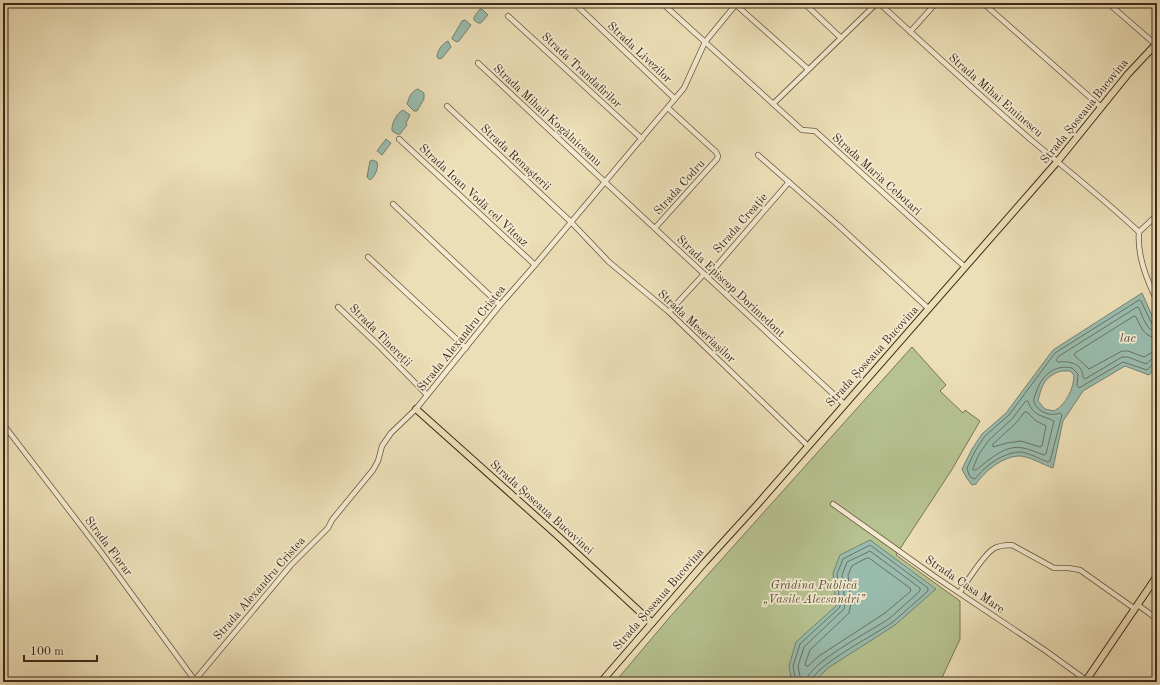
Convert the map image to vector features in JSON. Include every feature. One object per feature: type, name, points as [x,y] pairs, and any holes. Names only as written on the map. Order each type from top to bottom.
[{"type":"main road","name":"Strada Șoseaua Bucovina","points":[[601,682],[704,562],[756,506],[1057,162],[1100,107],[1141,58],[1156,43]]},
{"type":"main road","name":"Strada Șoseaua Bucovinei","points":[[416,409],[558,536],[652,623]]},
{"type":"main road","points":[[1085,681],[1157,576]]},
{"type":"street","name":"Strada Livezilor","points":[[574,3],[675,99]]},
{"type":"street","name":"Strada Maria Cebotari","points":[[662,3],[802,130],[815,131],[965,266]]},
{"type":"street","points":[[804,3],[841,38]]},
{"type":"street","points":[[773,104],[878,3]]},
{"type":"street","name":"Strada Mihai Eminescu","points":[[878,3],[981,97],[1057,162],[1110,204],[1139,232]]},
{"type":"street","points":[[910,32],[936,3]]},
{"type":"street","points":[[983,3],[1100,107]]},
{"type":"street","points":[[1108,3],[1156,43]]},
{"type":"street","name":"Strada Alexandru Cristea","points":[[196,681],[291,565],[328,528],[332,520],[373,470],[378,461],[382,446],[388,437],[416,409],[500,305],[684,88],[705,42],[736,4]]},
{"type":"street","points":[[736,4],[808,69]]},
{"type":"street","name":"Strada Trandafirilor","points":[[508,16],[642,139]]},
{"type":"street","name":"Strada Mihail Kogâlniceanu","points":[[478,63],[604,182]]},
{"type":"street","name":"Strada Renașterii","points":[[447,106],[571,222]]},
{"type":"street","name":"Strada Codru","points":[[655,228],[717,160],[718,156],[716,152],[668,108]]},
{"type":"street","name":"Strada Ioan Vodă cel Viteaz","points":[[399,140],[535,265]]},
{"type":"street","points":[[758,155],[839,226],[929,309]]},
{"type":"street","name":"Strada Episcop Dorimedont","points":[[604,182],[844,404]]},
{"type":"street","name":"Strada Creație","points":[[669,312],[705,275],[789,182]]},
{"type":"street","points":[[393,204],[500,305]]},
{"type":"street","points":[[1157,215],[1139,232],[1138,240],[1146,276],[1157,301]]},
{"type":"street","name":"Strada Meseriașilor","points":[[571,222],[609,262],[669,312],[808,446]]},
{"type":"street","points":[[368,257],[466,348]]},
{"type":"street","name":"Strada Tinereții","points":[[338,307],[427,395]]},
{"type":"street","name":"Strada Florar","points":[[3,424],[196,681]]},
{"type":"street","name":"Strada Casa Mare","points":[[833,504],[1046,650],[1085,681]]},
{"type":"street","points":[[960,592],[979,565],[993,550],[1005,545],[1012,545],[1054,568],[1080,570],[1157,619]]},
{"type":"green space","name":"Grădina Publică „Vasile Alecsandri”","points":[[912,347],[946,385],[940,391],[963,413],[965,410],[980,421],[951,471],[896,555],[960,601],[960,639],[940,682],[615,682],[669,618]]},
{"type":"water","points":[[480,9],[488,15],[481,23],[478,23],[474,20],[474,17]]},
{"type":"water","points":[[465,20],[471,25],[457,42],[452,38],[462,21]]},
{"type":"water","points":[[448,41],[451,47],[442,58],[439,59],[437,55],[440,48]]},
{"type":"water","points":[[418,89],[424,93],[424,99],[417,111],[414,111],[407,104],[412,93]]},
{"type":"water","points":[[403,110],[410,115],[406,123],[407,125],[400,134],[397,134],[392,131],[392,125],[397,116]]},
{"type":"water","points":[[386,139],[391,143],[382,155],[377,151]]},
{"type":"water","points":[[373,160],[377,162],[377,169],[370,180],[367,177],[370,161]]},
{"type":"water","name":"lac","points":[[1142,293],[1157,327],[1157,366],[1149,375],[1125,366],[1083,391],[1063,421],[1053,468],[1027,457],[1014,457],[1001,461],[989,469],[976,484],[972,485],[962,469],[972,449],[982,434],[1006,413],[1053,350]],"holes":[[[1070,371],[1074,375],[1074,380],[1071,391],[1066,400],[1054,411],[1045,409],[1038,401],[1045,382],[1055,373]]]},
{"type":"water","points":[[870,540],[936,589],[895,625],[828,668],[814,682],[792,682],[789,666],[796,642],[836,606],[833,573],[840,555]]}]
